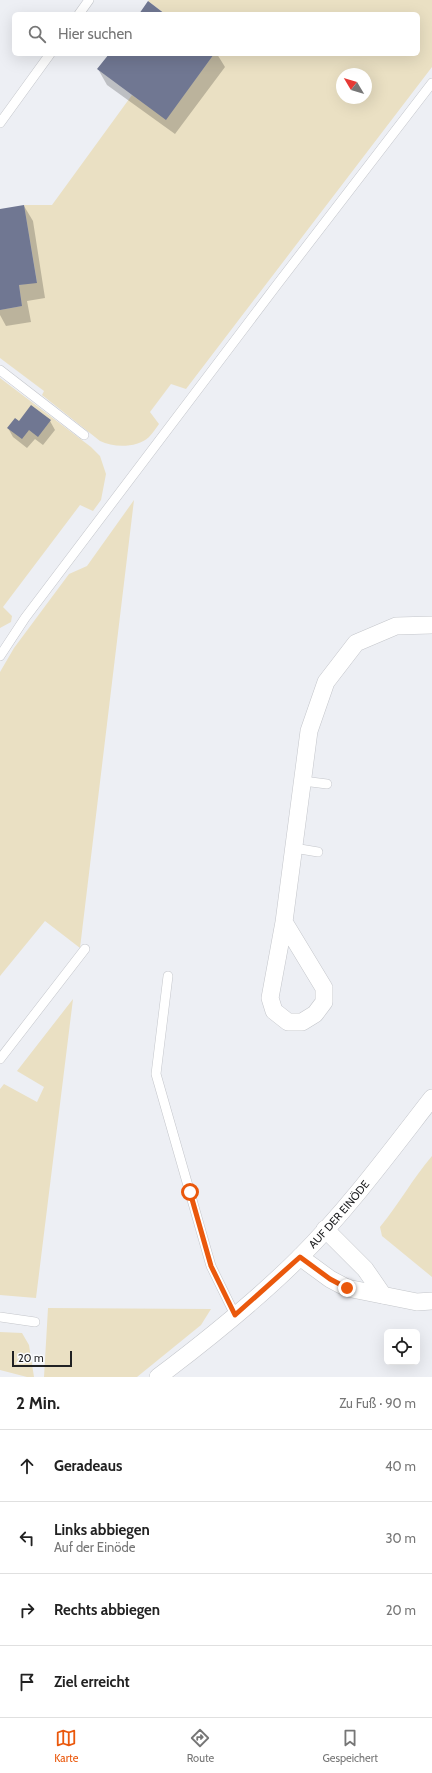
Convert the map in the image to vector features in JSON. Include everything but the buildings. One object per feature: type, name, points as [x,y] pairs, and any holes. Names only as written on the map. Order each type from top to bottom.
[{"type":"street","points":[[284,922],[324,988],[324,1002],[315,1014],[302,1022],[288,1022],[274,1011],[270,998],[284,922],[309,731],[326,682],[356,643],[396,626],[432,625]]},
{"type":"street","name":"AUF DER EINÖDE","points":[[158,1377],[200,1345],[300,1257],[325,1229],[432,1098]]},
{"type":"street","points":[[325,1229],[365,1269],[383,1295]]},
{"type":"street","points":[[300,1257],[330,1279],[347,1288],[417,1302],[432,1301]]},
{"type":"lane","points":[[80,12],[89,0]]},
{"type":"lane","points":[[0,123],[49,56]]},
{"type":"lane","points":[[0,656],[39,600],[276,286],[432,83]]},
{"type":"lane","points":[[0,370],[84,435]]},
{"type":"lane","points":[[303,781],[327,784]]},
{"type":"lane","points":[[294,848],[318,852]]},
{"type":"lane","points":[[0,1059],[85,949]]},
{"type":"lane","points":[[168,976],[156,1074],[211,1266],[235,1315]]},
{"type":"lane","points":[[0,1317],[35,1322]]},
{"type":"shaded area","points":[[149,0],[432,0],[432,67],[186,389],[171,384],[150,412],[159,424],[152,434],[144,441],[132,445],[118,446],[100,441],[42,395],[44,391],[0,358],[0,310],[22,306],[19,285],[37,282],[24,205],[52,205],[132,95],[166,119],[213,56],[420,56],[420,12],[162,12],[148,1]]},
{"type":"shaded area","points":[[0,378],[91,447],[100,456],[106,474],[101,500],[93,511],[80,505],[3,607],[12,616],[11,622],[0,628]]},
{"type":"shaded area","points":[[134,500],[80,948],[45,921],[0,976],[0,672],[14,648],[69,574],[87,566]]},
{"type":"shaded area","points":[[73,999],[36,1298],[0,1295],[0,1089],[4,1084],[37,1102],[44,1087],[17,1071]]},
{"type":"shaded area","points":[[432,1156],[432,1277],[382,1236],[380,1227]]},
{"type":"shaded area","points":[[48,1308],[211,1309],[201,1325],[137,1377],[44,1377]]},
{"type":"shaded area","points":[[0,1332],[22,1333],[29,1345],[34,1377],[27,1377],[0,1370]]},
{"type":"route","points":[[190,1192],[211,1266],[235,1315],[260,1295],[300,1257],[330,1279],[347,1288]]}]
